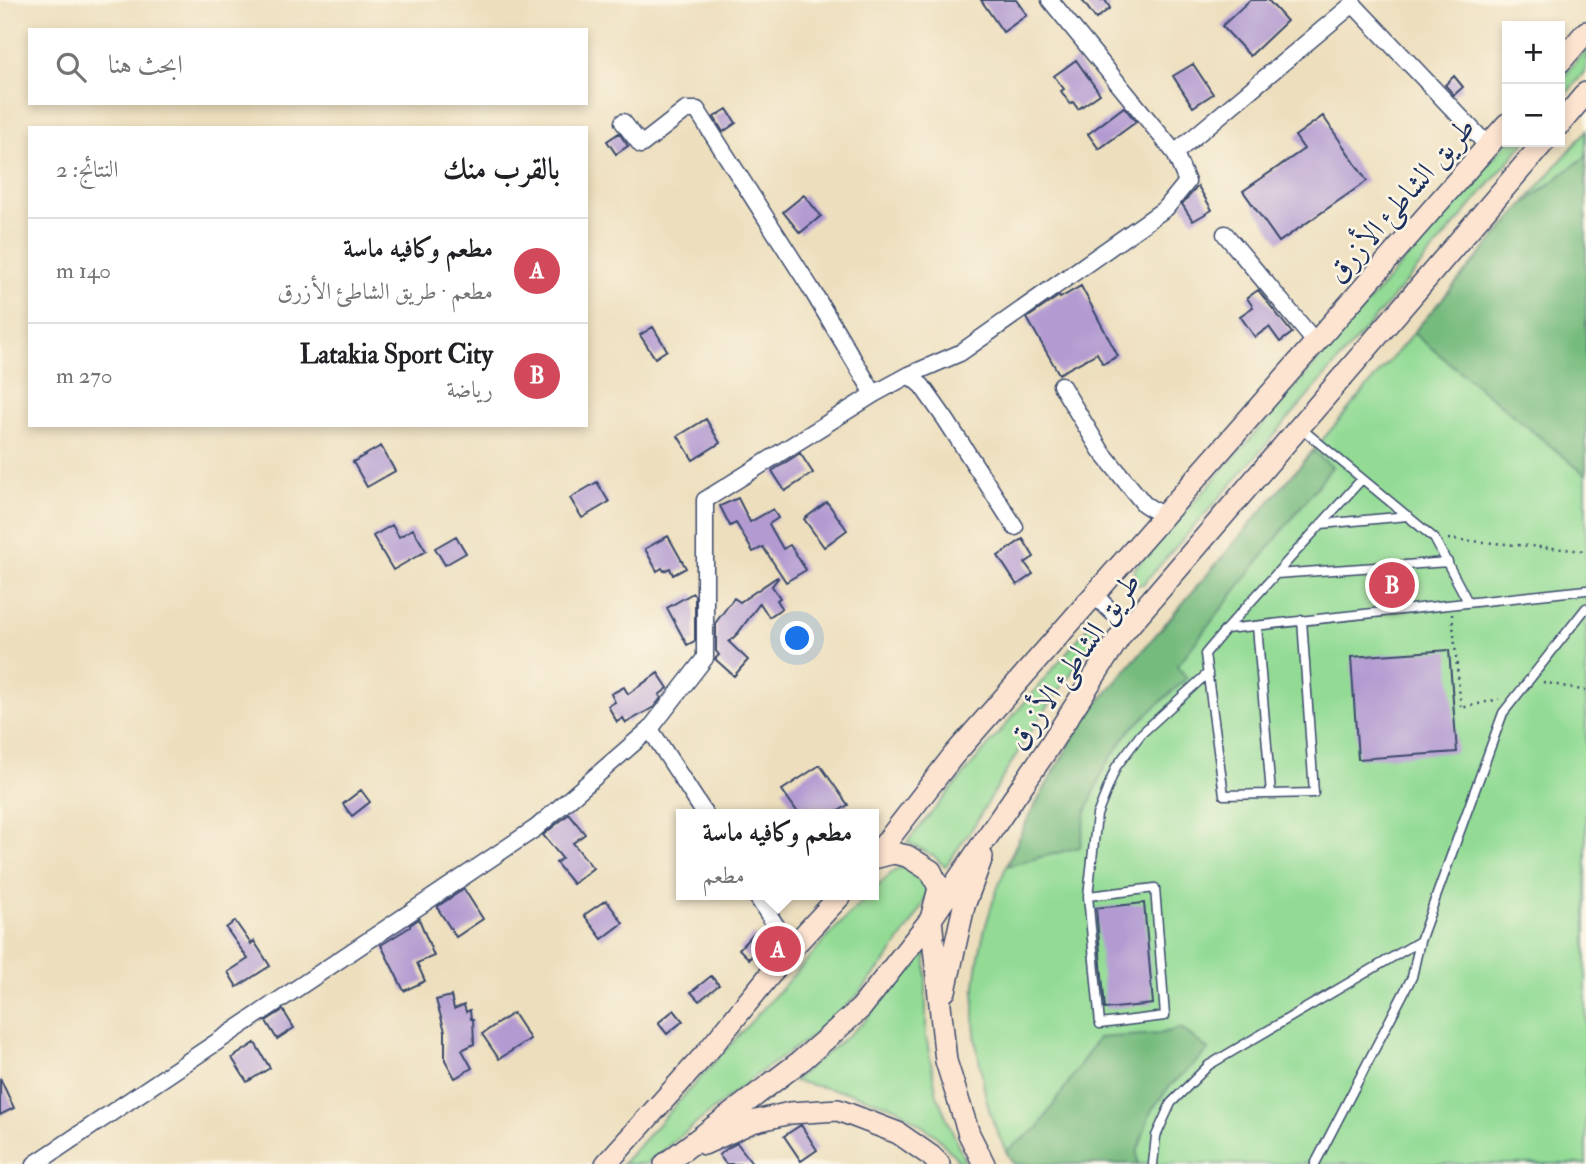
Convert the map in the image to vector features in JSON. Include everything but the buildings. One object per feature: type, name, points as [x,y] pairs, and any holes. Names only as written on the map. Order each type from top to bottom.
[{"type":"main road","points":[[1565,56],[1586,32]]},
{"type":"main road","points":[[1565,118],[1586,93]]},
{"type":"main road","name":"طريق الشاطئ الأزرق","points":[[879,852],[953,756],[1502,130]]},
{"type":"main road","name":"طريق الشاطئ الأزرق","points":[[668,1161],[802,1060],[861,1008],[931,919],[1046,751],[1121,635],[1540,147]]},
{"type":"main road","points":[[940,1010],[964,906],[993,828]]},
{"type":"main road","points":[[879,857],[893,853],[907,856],[931,871],[939,888],[931,919],[946,1061],[969,1134],[984,1164]]},
{"type":"main road","points":[[606,1164],[708,1051],[791,950],[836,900]]},
{"type":"main road","points":[[668,1161],[752,1122],[790,1113],[838,1110],[898,1133],[939,1164]]},
{"type":"street","points":[[35,1164],[536,828],[650,729],[705,658],[705,500],[874,394],[909,374],[960,353],[1166,208],[1187,182],[1175,153],[1050,0]]},
{"type":"street","points":[[1175,153],[1353,2],[1488,146]]},
{"type":"street","points":[[623,122],[641,145],[686,110],[697,110],[810,287],[874,394]]},
{"type":"street","points":[[1225,234],[1316,343]]},
{"type":"street","points":[[909,374],[922,386],[946,420],[1015,527]]},
{"type":"street","points":[[1061,385],[1101,451],[1144,504],[1163,516]]},
{"type":"street","points":[[1094,595],[1128,627]]},
{"type":"street","points":[[650,729],[702,809]]},
{"type":"street","points":[[759,900],[791,950]]},
{"type":"lane","points":[[1299,427],[1434,538],[1468,602]]},
{"type":"lane","points":[[1302,621],[1314,793],[1224,795],[1205,654],[1362,479]]},
{"type":"lane","points":[[1321,524],[1408,516]]},
{"type":"lane","points":[[1276,574],[1448,562]]},
{"type":"lane","points":[[1226,629],[1586,590]]},
{"type":"lane","points":[[1315,1164],[1412,976],[1420,941],[1503,713],[1586,608]]},
{"type":"lane","points":[[1257,626],[1271,794]]},
{"type":"lane","points":[[1088,896],[1155,888],[1164,1016],[1100,1024],[1088,896],[1097,815],[1116,767],[1140,734],[1208,673]]},
{"type":"lane","points":[[1153,1164],[1156,1136],[1171,1103],[1209,1065],[1420,941]]},
{"type":"path","points":[[1434,538],[1586,551]]},
{"type":"path","points":[[1451,604],[1461,708],[1518,694]]},
{"type":"path","points":[[1530,679],[1586,691]]},
{"type":"green space","points":[[1586,49],[1586,70],[1565,95],[1565,75]]},
{"type":"green space","points":[[1586,131],[1586,1164],[1013,1164],[995,1128],[985,1091],[975,1028],[976,975],[994,898],[1045,788],[1084,719]]},
{"type":"green space","points":[[1503,147],[1521,147],[1192,529],[1143,584],[1134,585],[1135,568]]},
{"type":"green space","points":[[1586,156],[1586,475],[1413,333],[1524,204]]},
{"type":"green space","points":[[1313,451],[1332,467],[1177,666],[1187,678],[1130,730],[1105,766],[1086,812],[1080,847],[1007,866],[1029,816],[1084,719]]},
{"type":"green space","points":[[1089,626],[1095,629],[1096,638],[1028,735],[975,824],[945,867],[934,856],[907,842]]},
{"type":"green space","points":[[900,868],[911,868],[922,875],[926,883],[926,897],[889,957],[857,996],[815,1034],[755,1076],[646,1164],[622,1164],[838,926],[864,900],[879,900],[879,885]]},
{"type":"green space","points":[[926,944],[926,1036],[937,1095],[966,1164],[962,1164],[935,1135],[897,1108],[850,1093],[793,1081],[863,1023]]},
{"type":"green space","points":[[1181,1028],[1209,1050],[1169,1087],[1151,1111],[1137,1153],[1138,1164],[1013,1164],[1006,1151],[1038,1128],[1098,1038],[1159,1034]]},
{"type":"place","name":"Latakia Sport City","points":[[1392,585]]},
{"type":"place","name":"مطعم وكافيه ماسة","points":[[778,949]]}]
